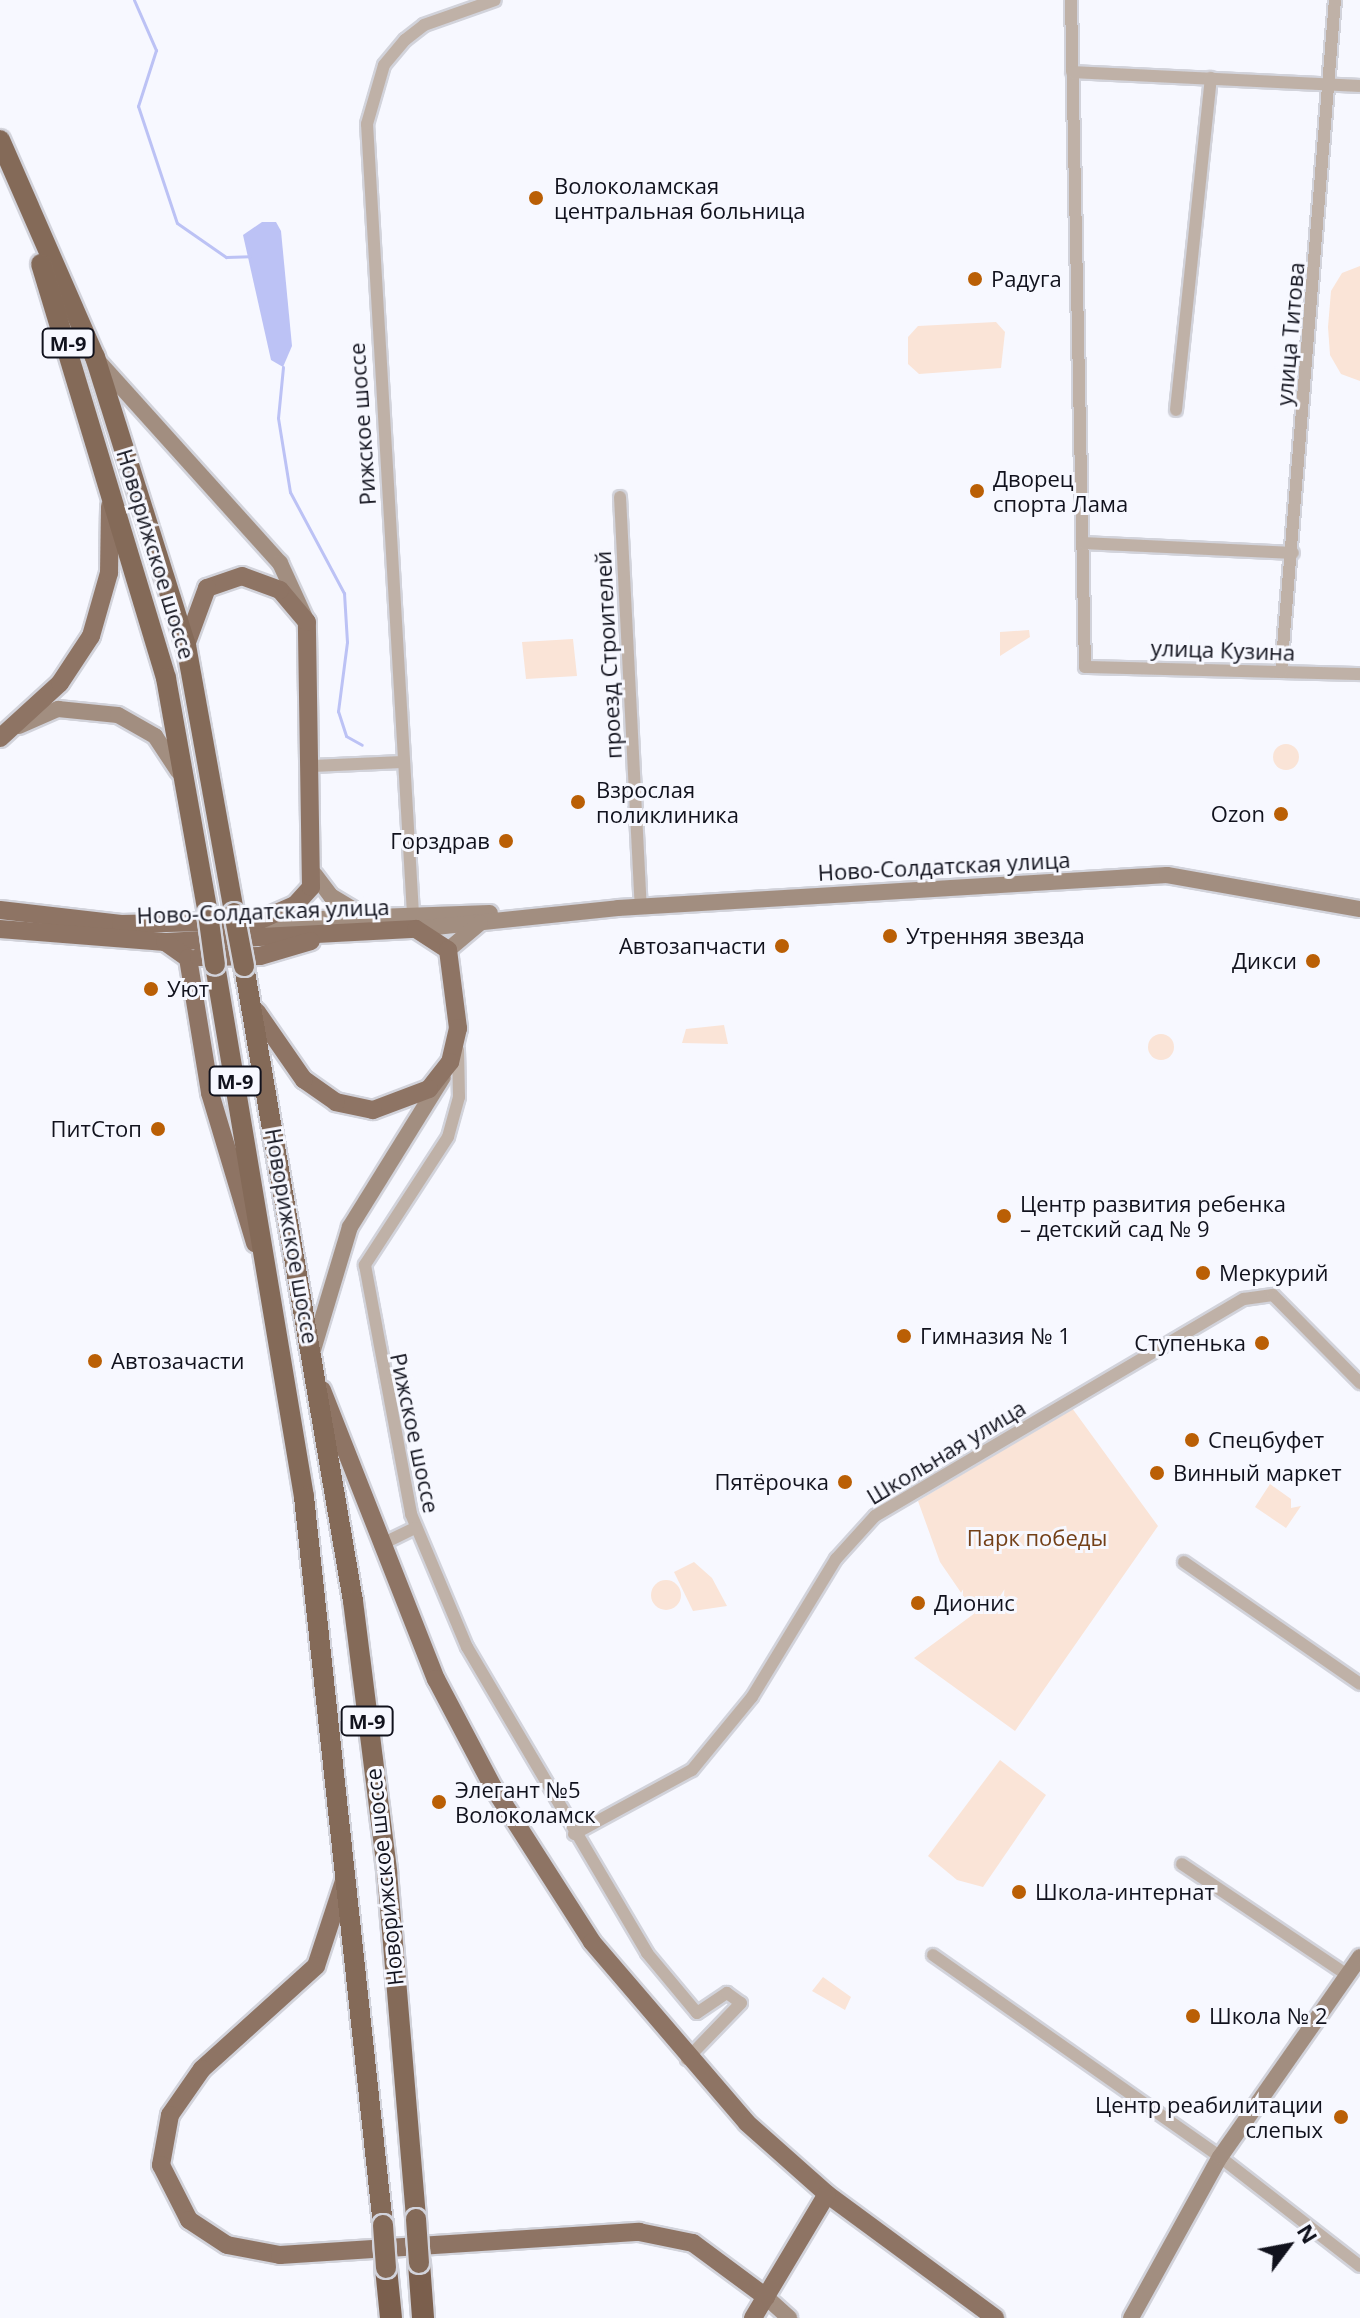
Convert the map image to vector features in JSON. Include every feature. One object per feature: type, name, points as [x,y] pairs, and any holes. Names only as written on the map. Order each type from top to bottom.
[{"type":"highway","name":"Новорижское шоссе","points":[[0,140],[95,357],[186,645],[317,1376],[387,1872],[423,2318]]},
{"type":"highway","name":"Новорижское шоссе","points":[[0,160],[109,475],[166,678],[191,804],[215,965],[283,1338],[348,1869],[391,2318]]},
{"type":"main road","points":[[95,357],[280,563],[307,622],[315,875],[295,905],[258,921]]},
{"type":"main road","points":[[5,734],[60,683],[95,626],[110,562],[109,475]]},
{"type":"main road","points":[[186,645],[207,588],[242,576],[280,590],[307,622]]},
{"type":"main road","points":[[5,734],[58,709],[118,715],[161,743],[191,804]]},
{"type":"main road","points":[[315,875],[348,910],[367,916]]},
{"type":"main road","name":"Ново-Солдатская улица","points":[[0,929],[165,942],[330,935],[415,922],[1167,875],[1360,909]]},
{"type":"main road","name":"Ново-Солдатская улица","points":[[0,910],[121,924],[367,916],[415,922],[481,922],[528,915]]},
{"type":"main road","points":[[415,922],[448,950],[458,1028]]},
{"type":"main road","points":[[448,950],[481,922]]},
{"type":"main road","points":[[165,942],[188,958],[260,956],[330,935]]},
{"type":"main road","points":[[188,958],[204,1058],[283,1338]]},
{"type":"main road","name":"М-9","points":[[248,991],[280,1054],[336,1102],[373,1110],[400,1106],[429,1089],[450,1062]]},
{"type":"main road","name":"М-9","points":[[313,1350],[350,1227],[450,1062],[458,1028]]},
{"type":"main road","points":[[317,1376],[380,1545],[436,1679],[493,1787],[592,1942],[687,2059],[827,2194],[995,2318]]},
{"type":"main road","points":[[348,1869],[316,1966],[202,2069],[170,2115],[161,2165],[189,2220],[227,2245],[280,2255],[639,2232],[693,2243],[789,2318]]},
{"type":"main road","points":[[1131,2318],[1220,2157],[1360,1957]]},
{"type":"main road","points":[[753,2318],[827,2194]]},
{"type":"street","name":"Рижское шоссе","points":[[415,922],[402,762],[367,124],[384,65],[405,40],[424,25],[495,0]]},
{"type":"street","points":[[1071,0],[1083,543],[1293,553]]},
{"type":"street","name":"улица Титова","points":[[1281,672],[1293,553],[1335,0]]},
{"type":"street","points":[[1072,72],[1360,86]]},
{"type":"street","points":[[1176,410],[1211,78]]},
{"type":"street","name":"проезд Строителей","points":[[620,497],[641,907]]},
{"type":"street","name":"улица Кузина","points":[[1083,543],[1085,667],[1360,674]]},
{"type":"street","points":[[313,766],[402,762]]},
{"type":"street","name":"Рижское шоссе","points":[[458,1028],[459,1097],[448,1137],[365,1265],[382,1385],[415,1528],[461,1635],[574,1834],[647,1953],[694,2011],[727,1993],[741,2003],[687,2059]]},
{"type":"street","name":"Школьная улица","points":[[574,1834],[692,1770],[752,1697],[836,1559],[875,1516],[1260,1292],[1286,1306],[1360,1383]]},
{"type":"street","points":[[380,1545],[415,1528]]},
{"type":"street","points":[[1184,1562],[1360,1684]]},
{"type":"street","points":[[1182,1864],[1347,1975]]},
{"type":"street","points":[[933,1955],[1220,2157],[1360,2266]]},
{"type":"green space","points":[[1360,266],[1360,381],[1341,374],[1330,355],[1328,327],[1331,291],[1342,273]]},
{"type":"green space","points":[[996,322],[1005,332],[1001,368],[919,374],[908,364],[908,337],[918,326]]},
{"type":"green space","points":[[1029,630],[1030,637],[1000,656],[1000,632]]},
{"type":"green space","points":[[573,639],[577,676],[526,679],[522,642]]},
{"type":"green space","points":[[1286,744],[1295,748],[1299,757],[1295,766],[1286,770],[1277,766],[1273,757],[1277,748]]},
{"type":"green space","points":[[724,1025],[728,1044],[682,1043],[686,1029]]},
{"type":"green space","points":[[1161,1034],[1170,1038],[1174,1047],[1170,1056],[1161,1060],[1152,1056],[1148,1047],[1152,1038]]},
{"type":"green space","name":"Парк победы","points":[[1072,1408],[1158,1526],[1015,1731],[914,1658],[975,1613],[940,1562],[918,1501]]},
{"type":"green space","points":[[1270,1484],[1291,1499],[1291,1508],[1301,1506],[1286,1528],[1255,1507]]},
{"type":"green space","points":[[694,1562],[712,1578],[727,1606],[693,1611],[674,1572]]},
{"type":"green space","points":[[666,1580],[677,1584],[681,1595],[677,1606],[666,1610],[655,1606],[651,1595],[655,1584]]},
{"type":"green space","points":[[1000,1760],[1046,1795],[983,1887],[957,1880],[928,1856]]},
{"type":"green space","points":[[823,1977],[851,1997],[845,2010],[812,1991]]},
{"type":"water","points":[[262,222],[276,222],[281,231],[292,346],[283,367],[271,360],[243,235]]},
{"type":"waterway","points":[[134,0],[156,50],[138,106],[177,223],[226,257],[250,256]]},
{"type":"waterway","points":[[283,367],[278,418],[290,492],[344,593],[347,642],[338,711],[346,736],[362,745]]},
{"type":"place","name":"Волоколамская центральная больница","points":[[536,198]]},
{"type":"place","name":"Радуга","points":[[975,279]]},
{"type":"place","name":"Дворец спорта Лама","points":[[977,491]]},
{"type":"place","name":"Взрослая поликлиника","points":[[578,802]]},
{"type":"place","name":"Ozon","points":[[1281,814]]},
{"type":"place","name":"Горздрав","points":[[506,841]]},
{"type":"place","name":"Утренняя звезда","points":[[890,936]]},
{"type":"place","name":"Автозапчасти","points":[[782,946]]},
{"type":"place","name":"Дикси","points":[[1313,961]]},
{"type":"place","name":"Уют","points":[[151,989]]},
{"type":"place","name":"ПитСтоп","points":[[158,1129]]},
{"type":"place","name":"Центр развития ребенка – детский сад № 9","points":[[1004,1216]]},
{"type":"place","name":"Меркурий","points":[[1203,1273]]},
{"type":"place","name":"Гимназия № 1","points":[[904,1336]]},
{"type":"place","name":"Ступенька","points":[[1262,1343]]},
{"type":"place","name":"Автозачасти","points":[[95,1361]]},
{"type":"place","name":"Спецбуфет","points":[[1192,1440]]},
{"type":"place","name":"Винный маркет","points":[[1157,1473]]},
{"type":"place","name":"Пятёрочка","points":[[845,1482]]},
{"type":"place","name":"Дионис","points":[[918,1603]]},
{"type":"place","name":"Элегант №5 Волоколамск","points":[[439,1802]]},
{"type":"place","name":"Школа-интернат","points":[[1019,1892]]},
{"type":"place","name":"Школа № 2","points":[[1193,2016]]},
{"type":"place","name":"Центр реабилитации слепых","points":[[1341,2117]]}]
